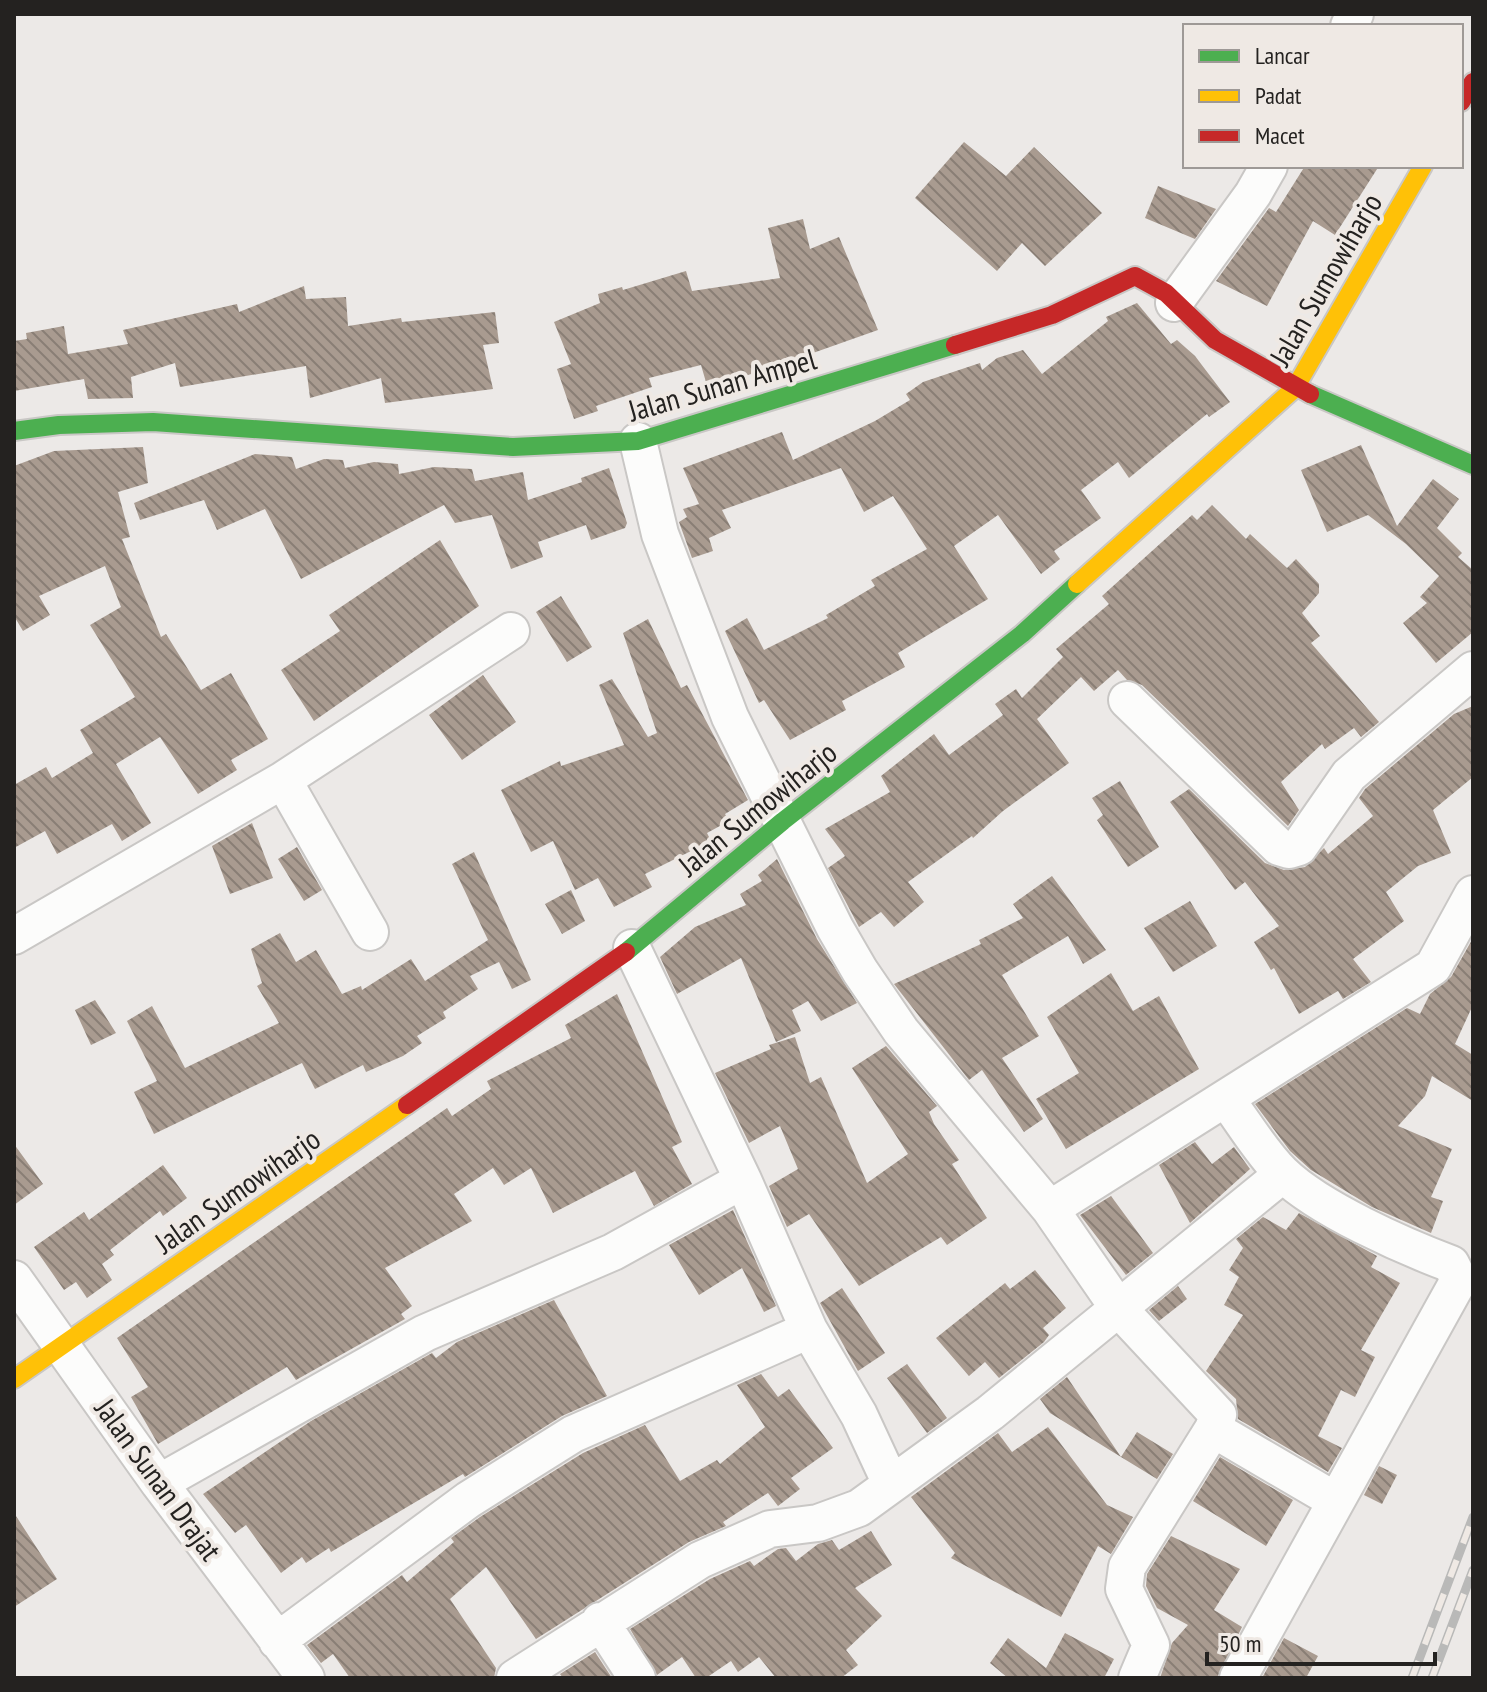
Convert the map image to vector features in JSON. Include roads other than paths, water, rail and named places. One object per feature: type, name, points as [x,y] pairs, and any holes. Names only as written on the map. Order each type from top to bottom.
[{"type":"street","points":[[1174,303],[1253,194],[1268,168]]},
{"type":"street","name":"Jalan Sumowiharjo","points":[[14,1379],[632,948],[783,821],[1022,634],[1295,388],[1422,168]]},
{"type":"street","name":"Jalan Sunan Ampel","points":[[14,431],[59,425],[153,422],[513,447],[638,441],[1052,315],[1135,276],[1142,277],[1213,338],[1295,388],[1473,465]]},
{"type":"street","points":[[638,441],[660,534],[730,717],[835,928],[901,1031],[1050,1209],[1119,1309],[1218,1415],[1213,1429],[1127,1567],[1124,1589],[1151,1645],[1137,1678]]},
{"type":"street","points":[[14,936],[283,780],[511,631]]},
{"type":"street","points":[[1127,700],[1279,847],[1289,850],[1299,847],[1309,836],[1349,775],[1473,670]]},
{"type":"street","points":[[283,780],[370,932]]},
{"type":"street","points":[[1050,1209],[1433,967],[1473,894]]},
{"type":"street","points":[[632,948],[743,1180],[809,1330],[859,1415],[891,1484]]},
{"type":"street","points":[[1226,1099],[1283,1174],[1339,1212],[1408,1248],[1451,1264],[1459,1280],[1238,1678]]},
{"type":"street","points":[[515,1678],[700,1560],[770,1529],[818,1523],[859,1508],[990,1413],[1283,1174]]},
{"type":"street","points":[[159,1483],[425,1333],[613,1252],[743,1180]]},
{"type":"street","name":"Jalan Sunan Drajat","points":[[14,1279],[159,1483],[306,1678]]},
{"type":"street","points":[[277,1641],[468,1500],[573,1434],[809,1330]]},
{"type":"street","points":[[1213,1429],[1336,1501]]},
{"type":"street","points":[[600,1621],[637,1678]]},
{"type":"railway","points":[[1412,1678],[1473,1517]]},
{"type":"railway","points":[[1432,1678],[1473,1570]]}]
